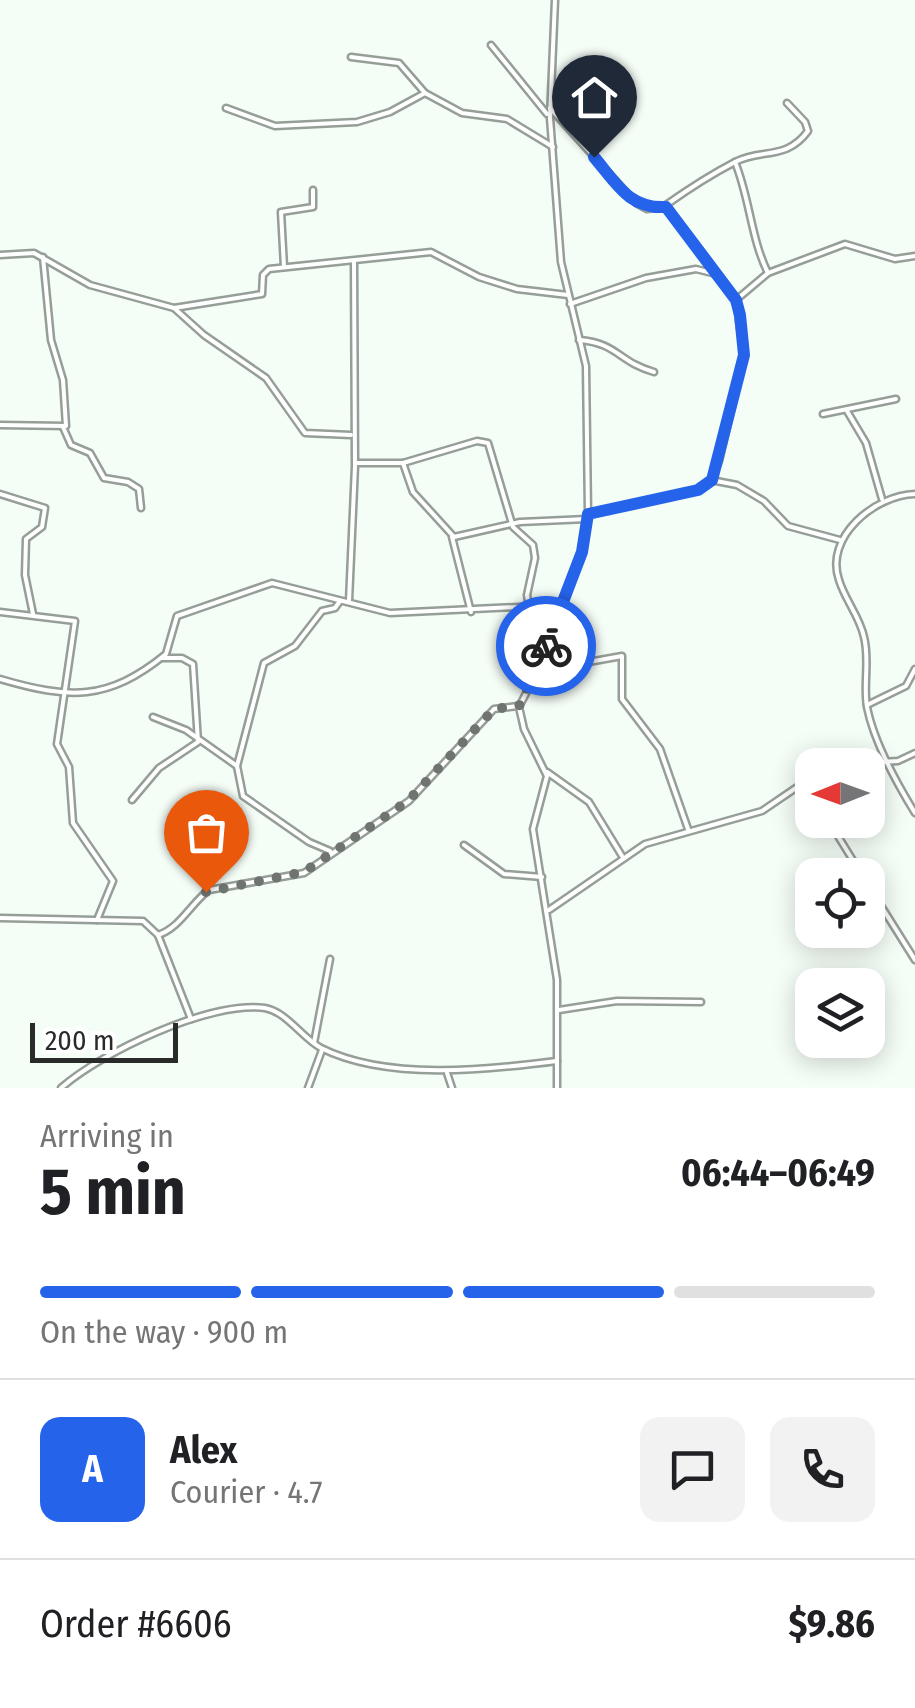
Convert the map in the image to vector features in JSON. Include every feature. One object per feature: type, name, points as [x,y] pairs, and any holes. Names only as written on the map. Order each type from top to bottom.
[{"type":"street","points":[[555,0],[550,118],[561,262],[588,388],[588,516],[582,552],[538,671],[519,706],[524,729],[546,771],[589,802],[622,856]]},
{"type":"street","points":[[491,45],[550,118]]},
{"type":"street","points":[[351,57],[400,63],[424,93],[462,113],[507,118],[552,146]]},
{"type":"street","points":[[226,108],[275,126],[357,122],[390,112],[424,93]]},
{"type":"street","points":[[550,107],[636,203],[647,209],[666,207],[735,162],[777,154],[806,134],[806,122],[787,104]]},
{"type":"street","points":[[735,162],[756,228],[757,251],[768,274]]},
{"type":"street","points":[[284,267],[281,212],[313,207],[313,190]]},
{"type":"street","points":[[452,536],[588,516],[698,490],[712,480],[744,355],[736,300],[666,207]]},
{"type":"street","points":[[736,300],[768,274],[845,244],[894,259],[915,256]]},
{"type":"street","points":[[0,255],[34,253],[90,285],[174,308],[262,294],[264,272],[284,267],[436,253],[480,278],[517,289],[568,295]]},
{"type":"street","points":[[43,257],[51,340],[63,380],[63,428],[71,444],[90,453],[104,478],[128,482],[139,489],[141,508]]},
{"type":"street","points":[[349,604],[354,262]]},
{"type":"street","points":[[570,304],[653,276],[696,269],[716,274]]},
{"type":"street","points":[[174,308],[204,335],[266,378],[305,433],[352,435]]},
{"type":"street","points":[[580,340],[606,342],[626,362],[654,372]]},
{"type":"street","points":[[824,414],[896,399]]},
{"type":"street","points":[[846,411],[866,443],[882,501]]},
{"type":"street","points":[[0,424],[63,428]]},
{"type":"street","points":[[354,462],[366,466],[402,463],[486,441],[513,524],[533,545],[535,558],[526,595],[530,607]]},
{"type":"street","points":[[402,463],[413,492],[452,536],[471,612]]},
{"type":"street","points":[[712,480],[737,484],[764,501],[788,526],[840,540]]},
{"type":"street","points":[[0,494],[46,508],[42,527],[26,539],[27,592],[33,616]]},
{"type":"street","points":[[915,494],[882,501],[840,540],[837,574],[864,635],[867,705],[888,760],[915,813]]},
{"type":"street","points":[[0,679],[64,695],[107,689],[161,658],[169,648],[170,626],[177,616],[238,591],[286,584],[390,613],[560,605]]},
{"type":"street","points":[[337,850],[328,851],[309,842],[243,796],[237,766],[264,663],[295,646],[322,611],[335,608],[340,600]]},
{"type":"street","points":[[0,612],[75,622],[57,744],[68,766],[72,819],[114,881],[97,920]]},
{"type":"street","points":[[538,671],[622,656],[622,698],[660,749],[688,830]]},
{"type":"street","points":[[161,658],[182,658],[193,664],[198,742]]},
{"type":"street","points":[[867,705],[906,686],[915,669]]},
{"type":"street","points":[[158,936],[171,930],[196,898],[209,890],[296,877],[416,794],[494,709],[519,706]]},
{"type":"street","points":[[153,716],[186,730],[237,766]]},
{"type":"street","points":[[132,800],[160,768],[198,742]]},
{"type":"street","points":[[885,760],[902,760],[915,752]]},
{"type":"street","points":[[546,771],[534,829],[549,910],[560,1010],[557,1088]]},
{"type":"street","points":[[549,910],[622,856],[688,830],[762,811],[795,790]]},
{"type":"street","points":[[464,844],[504,874],[542,877]]},
{"type":"street","points":[[885,911],[915,960]]},
{"type":"street","points":[[0,918],[143,920],[158,936],[192,1021]]},
{"type":"street","points":[[314,1043],[330,959]]},
{"type":"street","points":[[560,1010],[617,1001],[701,1002]]},
{"type":"street","points":[[60,1088],[149,1034],[192,1021],[264,1008],[322,1049],[358,1059],[447,1072],[557,1060]]},
{"type":"street","points":[[308,1088],[322,1049]]},
{"type":"street","points":[[447,1072],[452,1088]]},
{"type":"way so far","points":[[206,892],[296,877],[386,817],[424,787],[494,709],[519,706],[546,646]]},
{"type":"route","points":[[546,646],[582,552],[588,514],[698,490],[712,480],[744,355],[736,300],[687,234],[666,207],[642,208],[594,157]]}]
